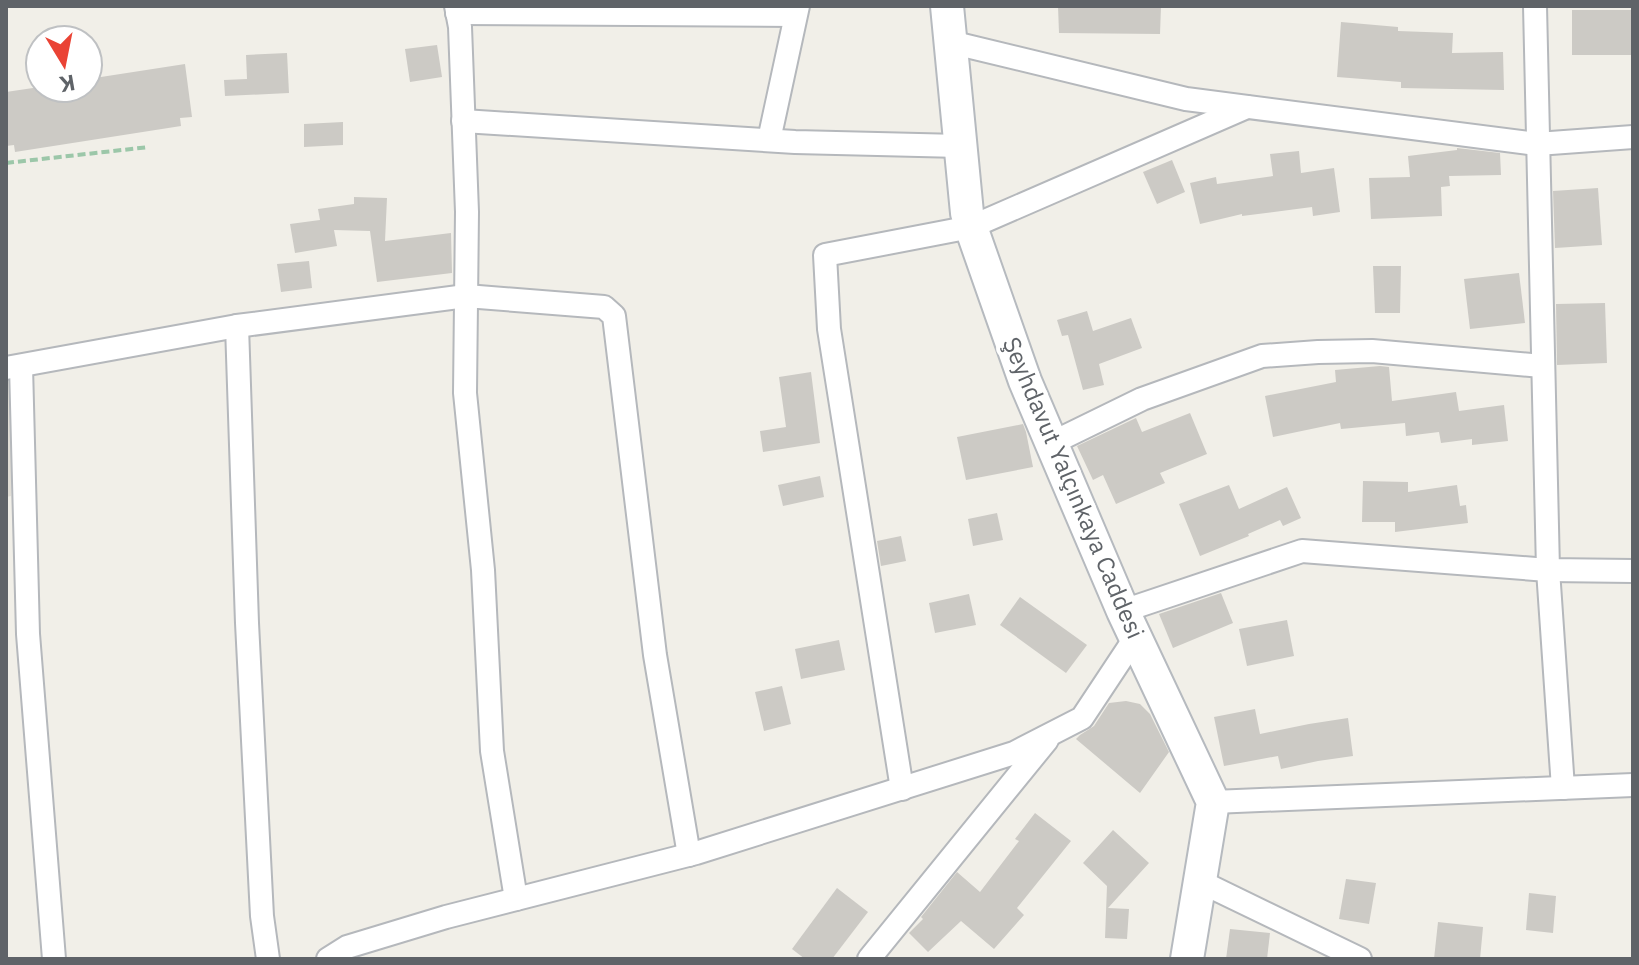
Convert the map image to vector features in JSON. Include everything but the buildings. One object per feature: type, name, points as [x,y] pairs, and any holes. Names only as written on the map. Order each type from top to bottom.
[{"type":"street","name":"Şeyhdavut Yalçınkaya Caddesi","points":[[947,6],[967,213],[971,227],[1025,381],[1129,625],[1213,802]]},
{"type":"street","points":[[1535,6],[1548,570],[1563,788]]},
{"type":"street","points":[[516,899],[492,751],[483,570],[465,393],[467,212],[460,27],[456,10],[796,10],[769,140]]},
{"type":"street","points":[[950,42],[1186,99],[1537,144],[1633,137]]},
{"type":"street","points":[[902,789],[829,329],[825,255],[971,227],[1247,107]]},
{"type":"street","points":[[463,121],[769,140],[960,146]]},
{"type":"street","points":[[54,959],[28,634],[13,367],[237,326],[466,296],[604,307],[614,316],[655,655],[689,855]]},
{"type":"street","points":[[237,326],[247,623],[261,900],[268,959]]},
{"type":"street","points":[[1052,443],[1142,399],[1262,356],[1372,351],[1542,366]]},
{"type":"street","points":[[328,959],[347,947],[446,917],[689,855],[1014,753],[1082,718],[1129,625],[1302,551],[1548,570],[1633,571]]},
{"type":"street","points":[[869,959],[1053,733]]},
{"type":"street","points":[[1187,959],[1213,802],[1633,785]]},
{"type":"street","points":[[1199,881],[1360,959]]},
{"type":"path","points":[[6,163],[149,147]]},
{"type":"shaded area","points":[[12,374],[11,496],[6,497],[6,375]]}]
